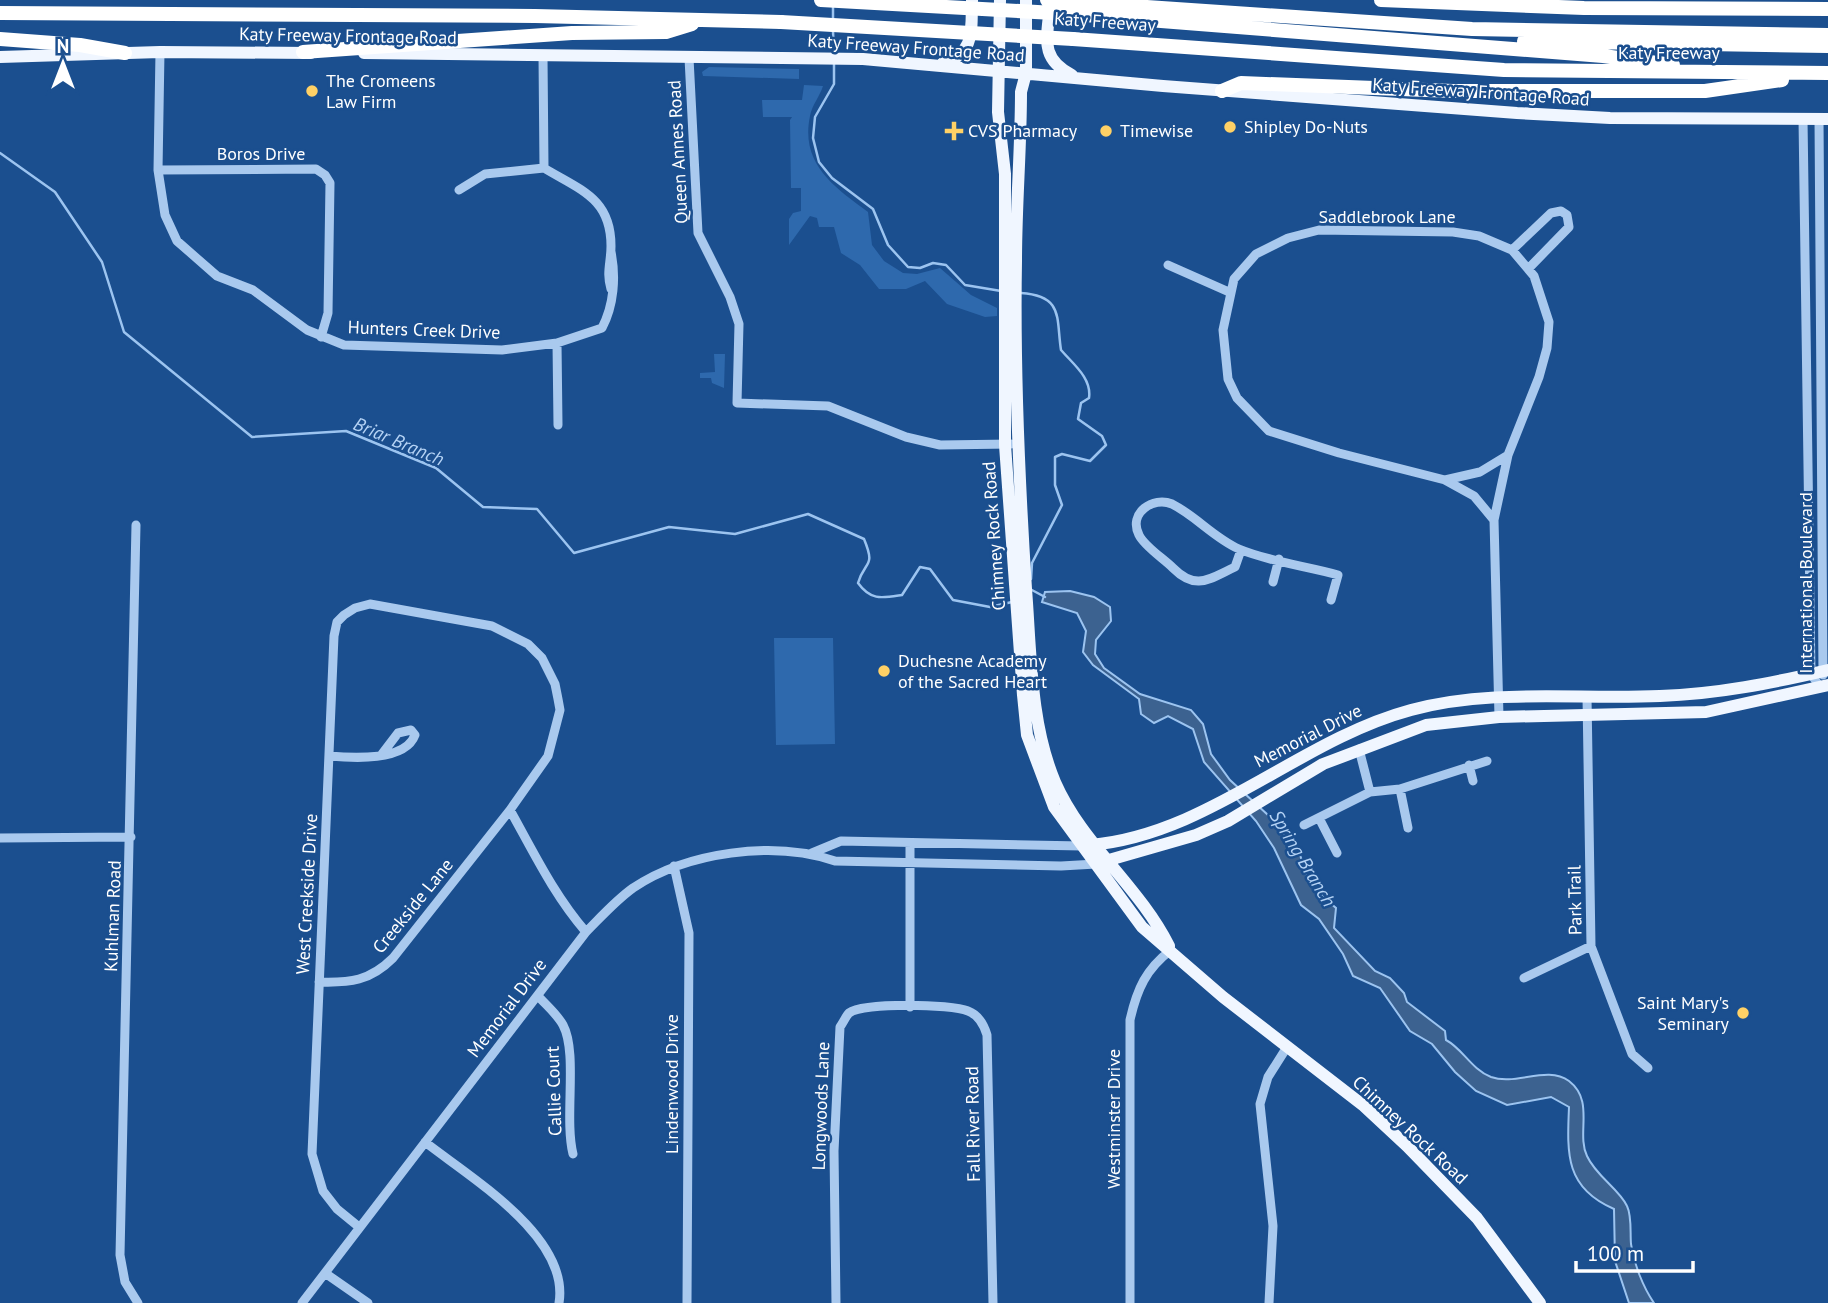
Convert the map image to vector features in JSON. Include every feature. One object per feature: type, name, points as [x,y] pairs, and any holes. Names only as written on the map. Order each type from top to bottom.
[{"type":"highway","points":[[821,0],[1072,8],[1472,29],[1828,35]]},
{"type":"highway","points":[[1049,0],[1072,8],[1348,36],[1603,56],[1727,72]]},
{"type":"highway","points":[[1381,0],[1584,8],[1828,9]]},
{"type":"highway","name":"Katy Freeway","points":[[0,13],[782,22],[1073,39],[1490,69],[1828,73]]},
{"type":"highway","points":[[303,52],[572,33],[666,32],[704,20]]},
{"type":"highway","points":[[1348,36],[1828,46]]},
{"type":"highway","points":[[0,39],[80,45],[125,53]]},
{"type":"highway","points":[[1222,90],[1241,83],[1453,90],[1704,91],[1828,73]]},
{"type":"main road","points":[[936,65],[955,60],[966,51],[971,41],[972,0]]},
{"type":"main road","name":"Chimney Rock Road","points":[[1000,0],[998,112],[1003,143],[1010,262],[1010,444],[1029,695],[1027,735],[1038,770],[1054,807],[1159,926],[1171,950],[1223,998],[1364,1106],[1442,1180],[1477,1218],[1540,1303]]},
{"type":"main road","name":"Chimney Rock Road","points":[[1010,262],[1017,193],[1021,92],[1026,73],[1026,0]]},
{"type":"main road","points":[[1049,0],[1047,49],[1051,60],[1077,78]]},
{"type":"main road","name":"Katy Freeway Frontage Road","points":[[0,57],[160,52],[303,52],[863,59],[1222,90],[1597,117],[1824,119]]},
{"type":"main road","points":[[1004,193],[1017,193]]},
{"type":"main road","name":"Memorial Drive","points":[[1089,845],[1162,828],[1212,806],[1354,729],[1411,710],[1457,699],[1704,694],[1821,672]]},
{"type":"main road","name":"Memorial Drive","points":[[1102,862],[1154,850],[1228,821],[1323,764],[1426,726],[1499,717],[1706,712],[1824,686]]},
{"type":"main road","points":[[1704,694],[1706,712]]},
{"type":"street","name":"Hunters Creek Drive","points":[[160,52],[158,170],[165,215],[177,241],[200,265],[217,276],[253,290],[321,337],[344,345],[502,349],[557,343],[602,328],[609,314],[615,272],[606,212],[595,200],[544,167]]},
{"type":"street","points":[[459,190],[485,174],[544,167],[543,56]]},
{"type":"street","name":"Queen Annes Road","points":[[689,58],[698,233],[730,297],[739,324],[737,403],[828,406],[906,437],[940,445],[1010,444]]},
{"type":"street","name":"International Boulevard","points":[[1803,119],[1810,611],[1824,686]]},
{"type":"street","name":"International Boulevard","points":[[1821,672],[1823,611],[1818,174],[1824,119]]},
{"type":"street","name":"Boros Drive","points":[[158,170],[316,169],[325,175],[330,183],[328,300],[321,337]]},
{"type":"street","points":[[1805,174],[1818,174]]},
{"type":"street","points":[[1512,250],[1551,213],[1561,211],[1567,215],[1569,227],[1528,269]]},
{"type":"street","points":[[1805,222],[1818,222]]},
{"type":"street","name":"Saddlebrook Lane","points":[[1494,520],[1474,496],[1445,480],[1296,440],[1269,431],[1250,415],[1237,398],[1224,357],[1223,330],[1229,292],[1243,266],[1256,254],[1288,238],[1319,230],[1453,232],[1479,236],[1512,250],[1528,269],[1543,297],[1549,322],[1547,348],[1539,377],[1508,455],[1494,520],[1499,717]]},
{"type":"street","points":[[1168,265],[1229,292]]},
{"type":"street","points":[[1807,311],[1819,311]]},
{"type":"street","points":[[557,343],[558,425]]},
{"type":"street","points":[[1808,394],[1820,394]]},
{"type":"street","name":"Saddlebrook Lane","points":[[1445,480],[1480,472],[1508,455]]},
{"type":"street","points":[[1809,468],[1821,468]]},
{"type":"street","points":[[1241,550],[1235,567],[1198,582],[1186,581],[1139,535],[1137,520],[1143,507],[1155,502],[1171,503],[1220,539],[1241,550],[1338,575],[1331,600]]},
{"type":"street","name":"Kuhlman Road","points":[[136,525],[120,1255],[125,1282],[138,1303]]},
{"type":"street","points":[[1810,547],[1822,547]]},
{"type":"street","points":[[1273,582],[1279,559]]},
{"type":"street","name":"West Creekside Drive","points":[[359,1227],[337,1209],[324,1191],[312,1154],[337,622],[351,610],[370,604],[408,610]]},
{"type":"street","name":"Creekside Lane","points":[[319,982],[350,983],[369,978],[382,968],[510,810],[548,757],[554,741],[560,710],[549,670],[528,644],[509,632],[408,610]]},
{"type":"street","points":[[1810,611],[1823,611]]},
{"type":"street","name":"Park Trail","points":[[1587,697],[1591,946],[1632,1054],[1648,1068]]},
{"type":"street","points":[[1359,749],[1370,792]]},
{"type":"street","points":[[329,756],[354,758],[382,754]]},
{"type":"street","points":[[1304,825],[1370,792],[1400,789],[1487,761]]},
{"type":"street","points":[[1469,765],[1474,781]]},
{"type":"street","points":[[1400,789],[1408,828]]},
{"type":"street","points":[[510,810],[538,866],[565,907],[586,932]]},
{"type":"street","points":[[1319,818],[1337,853]]},
{"type":"street","points":[[0,838],[131,837]]},
{"type":"street","name":"Memorial Drive","points":[[302,1303],[586,932],[616,901],[674,866],[713,856],[812,853],[841,841],[1089,845]]},
{"type":"street","points":[[910,843],[910,1007]]},
{"type":"street","name":"Memorial Drive","points":[[812,853],[835,861],[1061,866],[1102,862]]},
{"type":"street","name":"Lindenwood Drive","points":[[674,866],[689,933],[687,1303]]},
{"type":"street","points":[[1524,978],[1591,946]]},
{"type":"street","name":"Westminster Drive","points":[[1130,1303],[1130,1020],[1142,981],[1153,964],[1171,950]]},
{"type":"street","name":"Callie Court","points":[[538,996],[559,1018],[568,1038],[569,1138],[573,1154]]},
{"type":"street","name":"Longwoods Lane","points":[[836,1303],[834,1151],[840,1027],[850,1013],[869,1007],[910,1007]]},
{"type":"street","name":"Fall River Road","points":[[910,1007],[958,1008],[970,1011],[984,1025],[987,1035],[993,1303]]},
{"type":"street","points":[[1269,1303],[1273,1226],[1260,1104],[1268,1077],[1287,1047]]},
{"type":"street","points":[[425,1143],[499,1199],[542,1244],[558,1271],[561,1288],[559,1303]]},
{"type":"street","points":[[325,1273],[368,1303]]},
{"type":"shaded area","points":[[709,67],[799,69],[799,79],[703,76],[702,72]]},
{"type":"shaded area","points":[[804,85],[823,86],[810,116],[810,148],[822,173],[868,212],[872,245],[884,261],[903,273],[917,274],[940,268],[971,295],[997,308],[997,316],[985,317],[947,304],[925,281],[906,289],[879,289],[860,265],[841,253],[834,227],[819,227],[817,218],[810,216],[789,245],[789,219],[793,213],[801,211],[801,188],[791,188],[792,117],[763,117],[762,100],[802,100]]},
{"type":"shaded area","points":[[714,354],[725,354],[724,388],[712,383],[711,378],[700,378],[700,373],[715,372]]},
{"type":"shaded area","points":[[1070,591],[1094,597],[1110,607],[1111,621],[1096,640],[1095,654],[1104,668],[1140,694],[1191,710],[1203,724],[1211,754],[1230,780],[1269,816],[1300,855],[1307,876],[1321,888],[1322,896],[1336,908],[1334,928],[1375,971],[1390,978],[1404,993],[1407,1002],[1445,1031],[1446,1040],[1484,1073],[1501,1079],[1551,1075],[1569,1081],[1577,1089],[1583,1107],[1583,1137],[1587,1156],[1627,1206],[1634,1259],[1654,1303],[1629,1303],[1615,1261],[1614,1209],[1586,1191],[1572,1168],[1568,1140],[1569,1107],[1551,1097],[1507,1105],[1476,1091],[1455,1072],[1432,1044],[1410,1031],[1380,988],[1353,976],[1343,954],[1319,919],[1301,905],[1274,848],[1256,821],[1204,762],[1193,729],[1168,716],[1154,723],[1141,714],[1139,699],[1093,665],[1083,652],[1086,631],[1077,613],[1042,602],[1045,592]]},
{"type":"shaded area","points":[[774,638],[833,638],[835,744],[776,745]]},
{"type":"waterway","name":"Spring Branch","points":[[833,7],[833,21]]},
{"type":"waterway","name":"Spring Branch","points":[[833,31],[834,56]]},
{"type":"waterway","name":"Spring Branch","points":[[834,63],[834,84],[815,117],[813,138],[819,162],[832,178],[873,209],[888,245],[908,267],[920,268],[933,263],[946,265],[965,285],[1001,291]]},
{"type":"waterway","name":"Briar Branch","points":[[0,153],[55,192],[102,262],[124,332],[252,437],[346,431],[436,468],[483,507],[537,509],[574,553],[669,527],[735,534],[808,514],[864,539],[869,560],[858,583],[872,595],[902,595],[920,567],[930,569],[953,600],[990,607],[1012,602]]},
{"type":"waterway","name":"Spring Branch","points":[[1021,293],[1045,299],[1055,311],[1061,350],[1088,384],[1089,398],[1081,403],[1078,419],[1102,436],[1106,445],[1090,461],[1062,454],[1055,457],[1055,485],[1062,505],[1032,563],[1031,579]]},
{"type":"waterway","name":"Spring Branch","points":[[1030,589],[1045,597]]},
{"type":"place","name":"The Cromeens Law Firm","points":[[312,91]]},
{"type":"place","name":"Shipley Do-Nuts","points":[[1230,127]]},
{"type":"place","name":"CVS Pharmacy","points":[[954,131]]},
{"type":"place","name":"Timewise","points":[[1106,131]]},
{"type":"place","name":"Duchesne Academy of the Sacred Heart","points":[[884,671]]},
{"type":"place","name":"Saint Mary's Seminary","points":[[1743,1013]]}]
